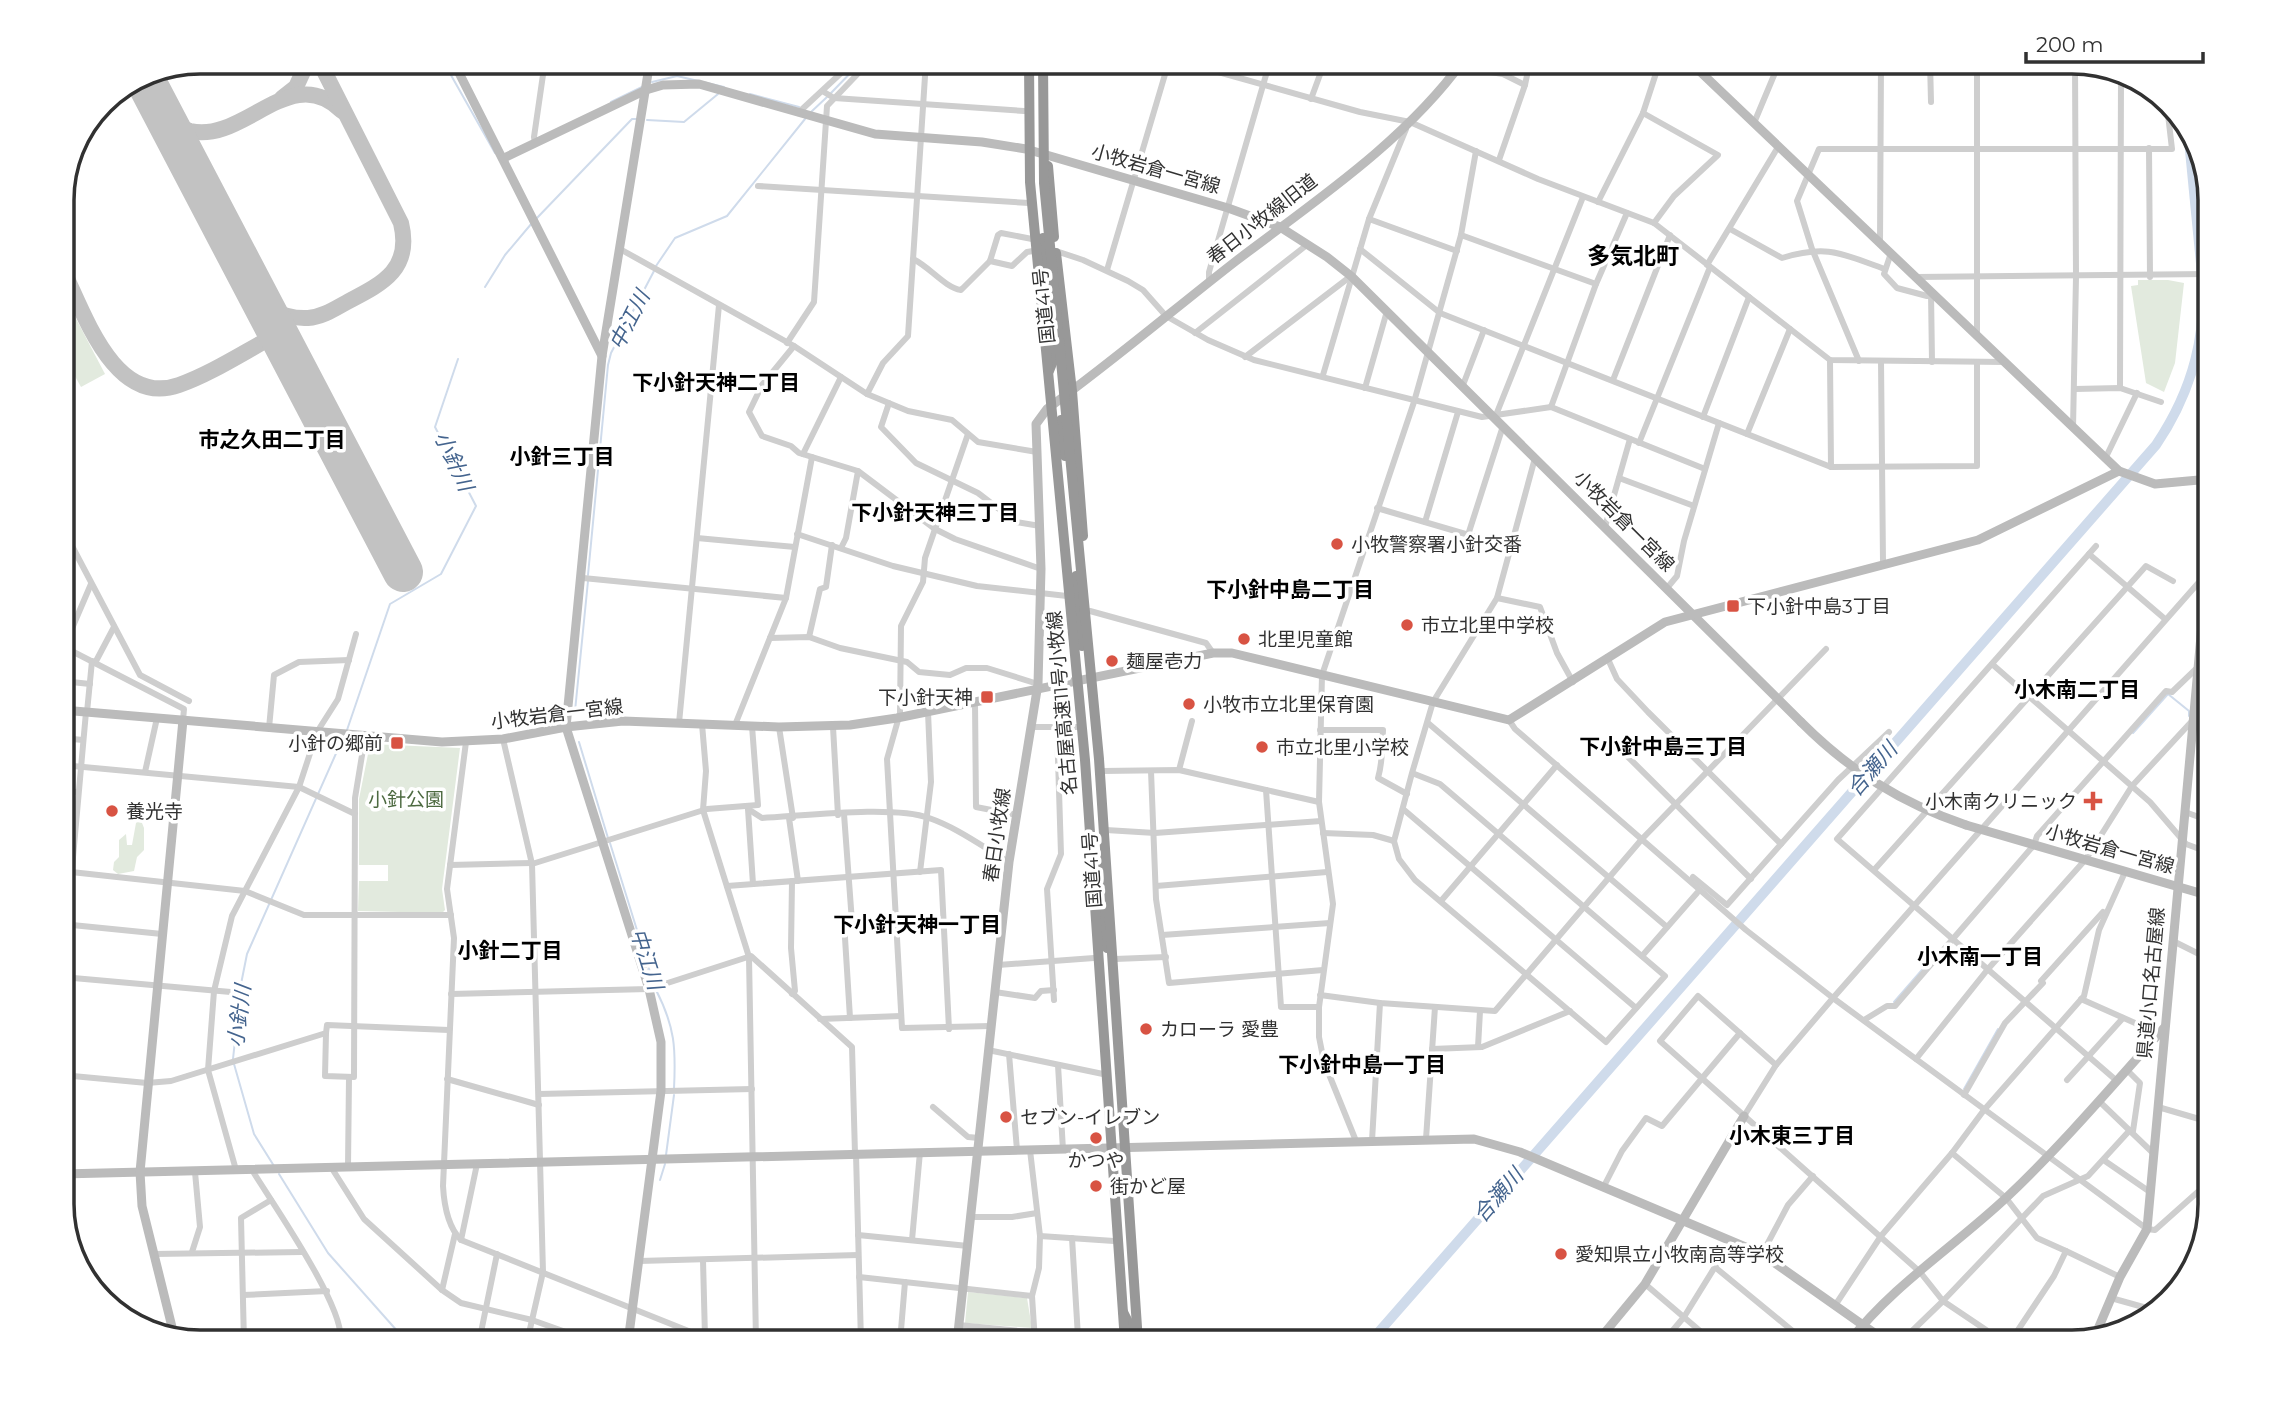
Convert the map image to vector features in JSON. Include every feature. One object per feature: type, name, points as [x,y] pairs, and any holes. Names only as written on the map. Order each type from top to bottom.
[{"type":"highway","name":"国道41号","points":[[1027,74],[1024,111],[1029,203],[1067,596],[1123,1330]]},
{"type":"highway","name":"名古屋高速11号小牧線","points":[[1028,74],[1030,182],[1085,760],[1124,1330]]},
{"type":"highway","points":[[1035,74],[1035,148],[1053,360],[1049,370]]},
{"type":"highway","name":"国道41号","points":[[1044,74],[1047,156],[1096,677],[1142,1330]]},
{"type":"highway","name":"名古屋高速11号小牧線","points":[[1044,74],[1044,183],[1068,396],[1099,759],[1137,1330]]},
{"type":"highway","points":[[1068,396],[1060,408],[1116,1052],[1125,1084]]},
{"type":"street","points":[[460,74],[603,356]]},
{"type":"street","points":[[535,142],[543,74]]},
{"type":"street","points":[[630,1330],[639,1261],[661,1160],[664,1091],[661,1042],[653,988],[607,840],[566,727],[586,578],[603,356],[648,74]]},
{"type":"street","points":[[800,114],[841,74]]},
{"type":"street","points":[[857,74],[827,106],[814,302],[790,345],[762,385],[749,412],[762,436],[803,454],[858,471],[935,529],[955,539],[1041,569]]},
{"type":"street","points":[[867,394],[883,363],[908,336],[925,74]]},
{"type":"street","points":[[1107,271],[1165,74]]},
{"type":"street","points":[[1224,74],[1311,99],[1410,122],[1583,197],[1654,223],[1830,360],[2005,362]]},
{"type":"street","points":[[1209,282],[1209,272],[1266,74]]},
{"type":"street","points":[[1311,99],[1320,74]]},
{"type":"street","name":"春日小牧線旧道","points":[[1068,396],[1410,122],[1452,74]]},
{"type":"street","points":[[1503,74],[1525,85]]},
{"type":"street","points":[[1499,160],[1527,74]]},
{"type":"street","points":[[1598,202],[1643,113],[1656,74]]},
{"type":"street","points":[[1703,74],[2119,471],[2140,480],[2169,485],[2197,481]]},
{"type":"street","points":[[1754,123],[1775,74]]},
{"type":"street","points":[[1880,243],[1881,74]]},
{"type":"street","points":[[1930,74],[1931,102]]},
{"type":"street","points":[[1977,335],[1978,74]]},
{"type":"street","points":[[2073,428],[2075,74]]},
{"type":"street","points":[[2120,388],[2121,83]]},
{"type":"street","name":"小牧岩倉一宮線","points":[[504,159],[647,86],[699,84],[875,134],[982,142],[1026,149],[1228,208],[1280,228],[1308,244],[1351,276],[1832,752],[1889,793],[1979,830],[2198,893]]},
{"type":"street","points":[[824,92],[832,98],[1024,111]]},
{"type":"street","points":[[1643,113],[1718,155],[1674,196],[1654,223]]},
{"type":"street","points":[[1859,361],[1812,249],[1797,201],[1806,174],[1819,149],[2172,149],[2168,119]]},
{"type":"street","points":[[1323,375],[1369,219],[1410,122]]},
{"type":"street","points":[[1639,443],[1708,266],[1778,147]]},
{"type":"street","points":[[2149,148],[2150,277]]},
{"type":"street","points":[[1356,1141],[1324,1062],[1319,1037],[1320,995],[1333,904],[1319,802],[1322,675],[1429,352],[1461,235],[1476,151]]},
{"type":"street","points":[[758,186],[1029,203]]},
{"type":"street","points":[[1494,416],[1583,197]]},
{"type":"street","points":[[1551,407],[1596,284],[1627,213]]},
{"type":"street","points":[[1369,219],[1457,251]]},
{"type":"street","points":[[1730,229],[1783,258],[1812,249],[1840,253],[1885,268]]},
{"type":"street","points":[[913,259],[928,266],[950,286],[961,290],[990,261],[1001,233],[1033,245],[1012,266],[990,261]]},
{"type":"street","points":[[1461,235],[1596,284]]},
{"type":"street","points":[[1613,380],[1670,235]]},
{"type":"street","points":[[1195,333],[1308,244]]},
{"type":"street","points":[[621,249],[790,345],[867,394],[908,411],[952,420],[978,442],[1037,452]]},
{"type":"street","points":[[1360,249],[1440,313],[1831,467],[1977,466],[1977,362]]},
{"type":"street","points":[[1056,251],[1107,271],[1143,290],[1166,316],[1245,357],[1458,412],[1494,416],[1551,407],[1705,469]]},
{"type":"street","points":[[1891,253],[1884,274],[1897,288],[1927,296],[1931,292]]},
{"type":"street","points":[[1916,277],[2197,275]]},
{"type":"street","points":[[1245,357],[1351,276]]},
{"type":"street","points":[[1931,292],[1931,362]]},
{"type":"street","points":[[1703,417],[1749,298]]},
{"type":"street","points":[[679,723],[719,305]]},
{"type":"street","points":[[1365,388],[1387,311]]},
{"type":"street","points":[[1747,434],[1790,329]]},
{"type":"street","points":[[1463,385],[1484,330]]},
{"type":"street","points":[[1830,360],[1831,467]]},
{"type":"street","points":[[1881,361],[1883,563]]},
{"type":"street","points":[[803,454],[841,377]]},
{"type":"street","points":[[2075,389],[2120,388],[2161,402]]},
{"type":"street","points":[[2105,458],[2137,393]]},
{"type":"street","points":[[1047,409],[1068,396]]},
{"type":"street","points":[[889,403],[881,427],[887,436],[900,443],[916,463],[978,493],[1016,522],[1040,526]]},
{"type":"street","name":"春日小牧線","points":[[959,1330],[1009,862],[1037,686],[1041,569],[1037,424],[1047,409]]},
{"type":"street","points":[[1426,522],[1458,412]]},
{"type":"street","points":[[1667,588],[1676,576],[1719,423]]},
{"type":"street","points":[[1468,535],[1503,426]]},
{"type":"street","points":[[968,434],[935,529],[923,582],[901,626],[901,713],[897,718],[887,759],[902,1028],[991,1026]]},
{"type":"street","points":[[1605,527],[1630,439]]},
{"type":"street","points":[[734,725],[786,598],[812,457]]},
{"type":"street","points":[[1412,773],[1440,784],[1665,976],[1606,1042],[1415,880],[1399,859],[1394,841],[1412,773],[1433,702],[1497,598],[1535,458]]},
{"type":"street","points":[[841,548],[846,538],[858,471]]},
{"type":"street","points":[[2119,471],[1978,540],[1665,622],[1606,657],[1573,682],[1508,720],[1515,729],[1685,874],[1746,930],[1833,998],[2147,1229],[2155,1230],[2198,1192]]},
{"type":"street","points":[[1619,478],[1695,506]]},
{"type":"street","points":[[1377,508],[1510,547]]},
{"type":"street","points":[[797,534],[923,573],[995,590],[1067,596]]},
{"type":"street","points":[[698,537],[795,547]]},
{"type":"street","points":[[809,637],[820,589],[826,587],[832,545]]},
{"type":"street","points":[[2096,546],[1837,839],[2117,1081]]},
{"type":"street","points":[[74,551],[140,675],[189,701]]},
{"type":"street","points":[[2089,554],[2165,618]]},
{"type":"street","points":[[1874,870],[2125,586],[2146,566],[2173,581]]},
{"type":"street","points":[[586,578],[786,598]]},
{"type":"street","points":[[74,622],[91,584]]},
{"type":"street","points":[[1607,1330],[1645,1284],[1776,1065],[1913,905],[2197,584]]},
{"type":"street","points":[[1497,598],[1540,607],[1557,653],[1573,682]]},
{"type":"street","points":[[1090,611],[1206,643],[1213,653]]},
{"type":"street","points":[[74,845],[93,662],[114,627]]},
{"type":"street","points":[[236,1170],[208,1070],[214,991],[232,916],[299,787],[317,732],[338,699],[356,634]]},
{"type":"street","points":[[770,638],[809,637],[840,648],[901,660],[919,672],[950,675],[966,668],[987,668],[1037,686]]},
{"type":"street","points":[[1320,995],[1380,1003],[1495,1011],[1583,906],[1674,804],[1826,649]]},
{"type":"street","points":[[74,652],[184,709],[140,1172],[142,1206],[172,1326]]},
{"type":"street","name":"小牧岩倉一宮線","points":[[74,711],[365,737],[466,742],[623,721],[833,727],[928,712],[1037,686],[1213,653],[1232,653],[1508,720]]},
{"type":"street","points":[[1606,657],[1618,679],[1781,844]]},
{"type":"street","points":[[269,728],[274,675],[299,662],[347,660]]},
{"type":"street","points":[[125,679],[134,663]]},
{"type":"street","points":[[1992,664],[2132,786],[2182,839],[2198,847]]},
{"type":"street","points":[[1864,1020],[1886,1006],[1895,1006],[2034,845],[2038,836],[2166,691],[2172,692],[2197,668]]},
{"type":"street","name":"県道小口名古屋線","points":[[2099,1326],[2120,1277],[2147,1229],[2197,673]]},
{"type":"street","points":[[74,682],[90,684]]},
{"type":"street","points":[[975,702],[976,807],[1017,815]]},
{"type":"street","points":[[920,872],[931,782],[928,712]]},
{"type":"street","points":[[145,772],[157,718]]},
{"type":"street","points":[[1916,1059],[1988,969],[2086,859],[2132,786],[2193,719]]},
{"type":"street","points":[[1179,770],[1192,721]]},
{"type":"street","points":[[1428,723],[1667,927]]},
{"type":"street","points":[[702,724],[706,771],[703,810],[748,957],[754,1157],[755,1330]]},
{"type":"street","points":[[450,865],[532,863],[703,810],[758,805],[751,726]]},
{"type":"street","points":[[779,727],[791,818],[795,881],[790,948],[795,991],[792,994]]},
{"type":"street","points":[[833,727],[852,922],[844,922],[850,1018]]},
{"type":"street","points":[[1031,727],[1077,727]]},
{"type":"street","points":[[1054,1000],[1047,889],[1061,854],[1057,727]]},
{"type":"street","points":[[1320,730],[1383,730],[1381,747],[1384,758],[1378,778],[1407,794]]},
{"type":"street","points":[[1685,874],[1690,874],[1727,905],[1838,780],[1889,732]]},
{"type":"street","points":[[365,737],[355,814],[356,915],[354,1028],[354,1077],[325,1076],[327,1026],[354,1028],[449,1030]]},
{"type":"street","points":[[74,739],[83,740]]},
{"type":"street","points":[[503,739],[532,863],[543,1272],[530,1330]]},
{"type":"street","points":[[466,742],[447,889],[454,938],[444,1199],[458,1237],[688,1330]]},
{"type":"street","points":[[1623,752],[1751,879]]},
{"type":"street","points":[[1441,901],[1557,765]]},
{"type":"street","points":[[74,766],[299,787],[355,814]]},
{"type":"street","points":[[1102,771],[1179,770],[1319,802]]},
{"type":"street","points":[[1151,771],[1156,886],[1169,983],[1324,970]]},
{"type":"street","points":[[1266,790],[1281,1007],[1319,1007]]},
{"type":"street","points":[[74,792],[78,792]]},
{"type":"street","points":[[748,807],[762,818],[890,812],[927,817],[957,830],[1009,862]]},
{"type":"street","points":[[748,807],[753,884]]},
{"type":"street","points":[[1403,809],[1636,1008]]},
{"type":"street","points":[[2185,813],[2198,817]]},
{"type":"street","points":[[1106,830],[1155,833],[1321,821]]},
{"type":"street","points":[[1323,833],[1373,835],[1394,841]]},
{"type":"street","points":[[727,886],[941,870],[949,1029]]},
{"type":"street","points":[[74,872],[245,891],[304,915],[451,915]]},
{"type":"street","points":[[1156,886],[1328,872]]},
{"type":"street","points":[[1836,1304],[1881,1236],[1952,1153],[1984,1110],[2081,999],[2106,908],[2125,872]]},
{"type":"street","points":[[1642,956],[1697,893]]},
{"type":"street","points":[[1964,1095],[2005,1023],[2043,984],[2041,981],[2106,908]]},
{"type":"street","points":[[1162,935],[1330,923]]},
{"type":"street","points":[[74,925],[162,933]]},
{"type":"street","points":[[2173,941],[2198,953]]},
{"type":"street","points":[[451,994],[653,988],[751,956],[852,1047],[861,1330]]},
{"type":"street","points":[[1115,959],[1166,957]]},
{"type":"street","points":[[998,965],[1094,958]]},
{"type":"street","points":[[74,979],[242,993]]},
{"type":"street","points":[[995,992],[1035,998],[1041,990],[1054,990]]},
{"type":"street","points":[[1776,1065],[1698,996],[1660,1041],[1881,1236],[1920,1272],[1943,1301],[1986,1330]]},
{"type":"street","points":[[2081,999],[2153,1031],[2157,1036]]},
{"type":"street","points":[[1372,1140],[1380,1003]]},
{"type":"street","points":[[1426,1139],[1435,1007]]},
{"type":"street","points":[[1478,1046],[1480,1011]]},
{"type":"street","points":[[1432,1049],[1478,1046],[1570,1011]]},
{"type":"street","points":[[820,1018],[901,1016]]},
{"type":"street","points":[[2067,1080],[2123,1018]]},
{"type":"street","points":[[1858,1330],[1920,1272],[2006,1198],[2099,1102],[2164,1028]]},
{"type":"street","points":[[74,1076],[147,1083],[184,1078],[326,1033]]},
{"type":"street","points":[[1602,1188],[1622,1150],[1646,1118],[1662,1126],[1741,1033]]},
{"type":"street","points":[[988,1050],[1103,1074]]},
{"type":"street","points":[[1009,1055],[1017,1150]]},
{"type":"street","points":[[1058,1065],[1063,1151]]},
{"type":"street","points":[[1913,1330],[2043,1196],[2080,1180],[2105,1161],[2132,1131],[2140,1083],[2127,1070]]},
{"type":"street","points":[[348,1167],[349,1077]]},
{"type":"street","points":[[447,1080],[539,1105]]},
{"type":"street","points":[[539,1094],[752,1089]]},
{"type":"street","points":[[2099,1102],[2153,1153]]},
{"type":"street","points":[[933,1107],[968,1137],[979,1138]]},
{"type":"street","points":[[2158,1107],[2198,1119]]},
{"type":"street","points":[[74,1174],[1474,1139],[1520,1152],[1762,1254],[1871,1330]]},
{"type":"street","points":[[1030,1150],[1040,1236],[1040,1268],[1032,1296],[1035,1330]]},
{"type":"street","points":[[912,1240],[920,1153]]},
{"type":"street","points":[[1952,1153],[2006,1198],[2037,1238],[2120,1277]]},
{"type":"street","points":[[2105,1161],[2150,1192]]},
{"type":"street","points":[[442,1290],[477,1164]]},
{"type":"street","points":[[331,1167],[364,1219],[442,1290],[461,1303],[532,1320],[560,1330]]},
{"type":"street","points":[[252,1170],[327,1291],[342,1330]]},
{"type":"street","points":[[192,1252],[200,1227],[195,1172]]},
{"type":"street","points":[[1762,1254],[1788,1205],[1813,1176]]},
{"type":"street","points":[[244,1330],[241,1218],[271,1200]]},
{"type":"street","points":[[971,1217],[1012,1217],[1037,1213]]},
{"type":"street","points":[[858,1235],[968,1246]]},
{"type":"street","points":[[1040,1236],[1114,1241]]},
{"type":"street","points":[[1072,1238],[1078,1330]]},
{"type":"street","points":[[1673,1330],[1716,1268],[1731,1241]]},
{"type":"street","points":[[2018,1330],[2054,1276],[2066,1251]]},
{"type":"street","points":[[154,1254],[302,1252]]},
{"type":"street","points":[[481,1330],[498,1254]]},
{"type":"street","points":[[639,1261],[858,1255]]},
{"type":"street","points":[[703,1260],[705,1330]]},
{"type":"street","points":[[1716,1268],[1791,1330]]},
{"type":"street","points":[[859,1277],[1032,1296]]},
{"type":"street","points":[[901,1330],[905,1282]]},
{"type":"street","points":[[1645,1284],[1699,1330]]},
{"type":"street","points":[[243,1295],[327,1291]]},
{"type":"street","points":[[2111,1298],[2144,1307]]},
{"type":"street","points":[[960,1325],[1008,1330]]},
{"type":"green space","points":[[2138,280],[2184,283],[2175,363],[2164,392],[2146,383],[2131,286],[2138,285]]},
{"type":"green space","points":[[74,315],[105,374],[81,387],[74,374]]},
{"type":"green space","name":"小針公園","points":[[370,744],[460,748],[442,889],[445,910],[442,913],[358,911],[359,881],[388,881],[388,865],[359,865],[359,799]]},
{"type":"green space","points":[[140,818],[144,828],[144,850],[137,857],[134,871],[118,874],[113,870],[114,862],[119,857],[119,840],[126,834],[127,845],[132,845],[136,823]]},
{"type":"green space","points":[[968,1292],[1027,1298],[1032,1328],[965,1323]]},
{"type":"water","points":[[2184,142],[2191,159],[2197,191],[2197,274]]},
{"type":"waterway","points":[[450,74],[495,153]]},
{"type":"waterway","name":"中江川","points":[[831,93],[849,74]]},
{"type":"waterway","points":[[652,82],[677,76],[724,87]]},
{"type":"waterway","points":[[611,102],[644,86]]},
{"type":"waterway","name":"小針川","points":[[647,120],[684,122],[718,94]]},
{"type":"waterway","points":[[750,94],[799,107]]},
{"type":"waterway","name":"中江川","points":[[811,112],[827,97]]},
{"type":"waterway","name":"小針川","points":[[536,219],[632,119],[636,119]]},
{"type":"waterway","name":"中江川","points":[[656,266],[675,238],[727,216],[805,119]]},
{"type":"waterway","name":"小針川","points":[[485,287],[505,255],[532,223]]},
{"type":"waterway","name":"中江川","points":[[588,575],[608,365],[611,353],[654,271]]},
{"type":"waterway","name":"合瀬川","points":[[1381,1330],[2156,445],[2180,403],[2197,350]]},
{"type":"waterway","name":"小針川","points":[[347,730],[390,604],[441,574],[476,506],[435,427],[458,359]]},
{"type":"waterway","name":"中江川","points":[[575,711],[588,581]]},
{"type":"waterway","points":[[2133,733],[2168,694],[2189,711],[2189,716]]},
{"type":"waterway","name":"小針川","points":[[240,989],[247,954],[342,740]]},
{"type":"waterway","name":"中江川","points":[[579,742],[608,838]]},
{"type":"waterway","name":"中江川","points":[[610,843],[654,985]]},
{"type":"waterway","points":[[1894,1002],[1935,955]]},
{"type":"waterway","name":"中江川","points":[[656,990],[671,1027],[675,1061],[674,1089]]},
{"type":"waterway","name":"小針川","points":[[233,1059],[240,995]]},
{"type":"waterway","points":[[1964,1089],[1998,1029]]},
{"type":"waterway","name":"小針川","points":[[234,1064],[254,1134],[274,1166]]},
{"type":"waterway","name":"中江川","points":[[666,1155],[674,1095]]},
{"type":"waterway","name":"中江川","points":[[660,1180],[665,1164]]},
{"type":"waterway","name":"小針川","points":[[279,1174],[328,1253],[396,1330]]},
{"type":"taxiway","points":[[282,98],[296,87],[302,74]]},
{"type":"taxiway","points":[[266,308],[297,318],[324,314],[384,280],[399,263],[402,252],[401,223],[326,74]]},
{"type":"taxiway","points":[[163,114],[186,130],[210,132],[229,126],[286,98],[304,94],[323,98],[342,111]]},
{"type":"taxiway","points":[[74,293],[104,352],[119,370],[136,383],[156,388],[192,380],[280,333]]},
{"type":"runway","points":[[148,84],[403,572]]},
{"type":"place","name":"小牧警察署小針交番","points":[[1337,544]]},
{"type":"place","name":"下小針中島3丁目","points":[[1733,606]]},
{"type":"place","name":"市立北里中学校","points":[[1407,625]]},
{"type":"place","name":"北里児童館","points":[[1244,639]]},
{"type":"place","name":"麺屋壱力","points":[[1112,661]]},
{"type":"place","name":"下小針天神","points":[[987,697]]},
{"type":"place","name":"小牧市立北里保育園","points":[[1189,704]]},
{"type":"place","name":"小針の郷前","points":[[397,743]]},
{"type":"place","name":"市立北里小学校","points":[[1262,747]]},
{"type":"place","name":"小木南クリニック","points":[[2093,801]]},
{"type":"place","name":"養光寺","points":[[112,811]]},
{"type":"place","name":"カローラ 愛豊","points":[[1146,1029]]},
{"type":"place","name":"セブン-イレブン","points":[[1006,1117]]},
{"type":"place","name":"かつや","points":[[1096,1138]]},
{"type":"place","name":"街かど屋","points":[[1096,1186]]},
{"type":"place","name":"愛知県立小牧南高等学校","points":[[1561,1254]]},
{"type":"district","name":"多気北町","points":[[1633,256]]},
{"type":"district","name":"下小針天神二丁目","points":[[716,382]]},
{"type":"district","name":"市之久田二丁目","points":[[272,439]]},
{"type":"district","name":"小針三丁目","points":[[562,456]]},
{"type":"district","name":"下小針天神三丁目","points":[[935,512]]},
{"type":"district","name":"下小針中島二丁目","points":[[1290,589]]},
{"type":"district","name":"小木南二丁目","points":[[2077,689]]},
{"type":"district","name":"下小針中島三丁目","points":[[1663,746]]},
{"type":"district","name":"下小針天神一丁目","points":[[917,924]]},
{"type":"district","name":"小針二丁目","points":[[510,950]]},
{"type":"district","name":"小木南一丁目","points":[[1980,956]]},
{"type":"district","name":"下小針中島一丁目","points":[[1362,1064]]},
{"type":"district","name":"小木東三丁目","points":[[1792,1135]]}]
